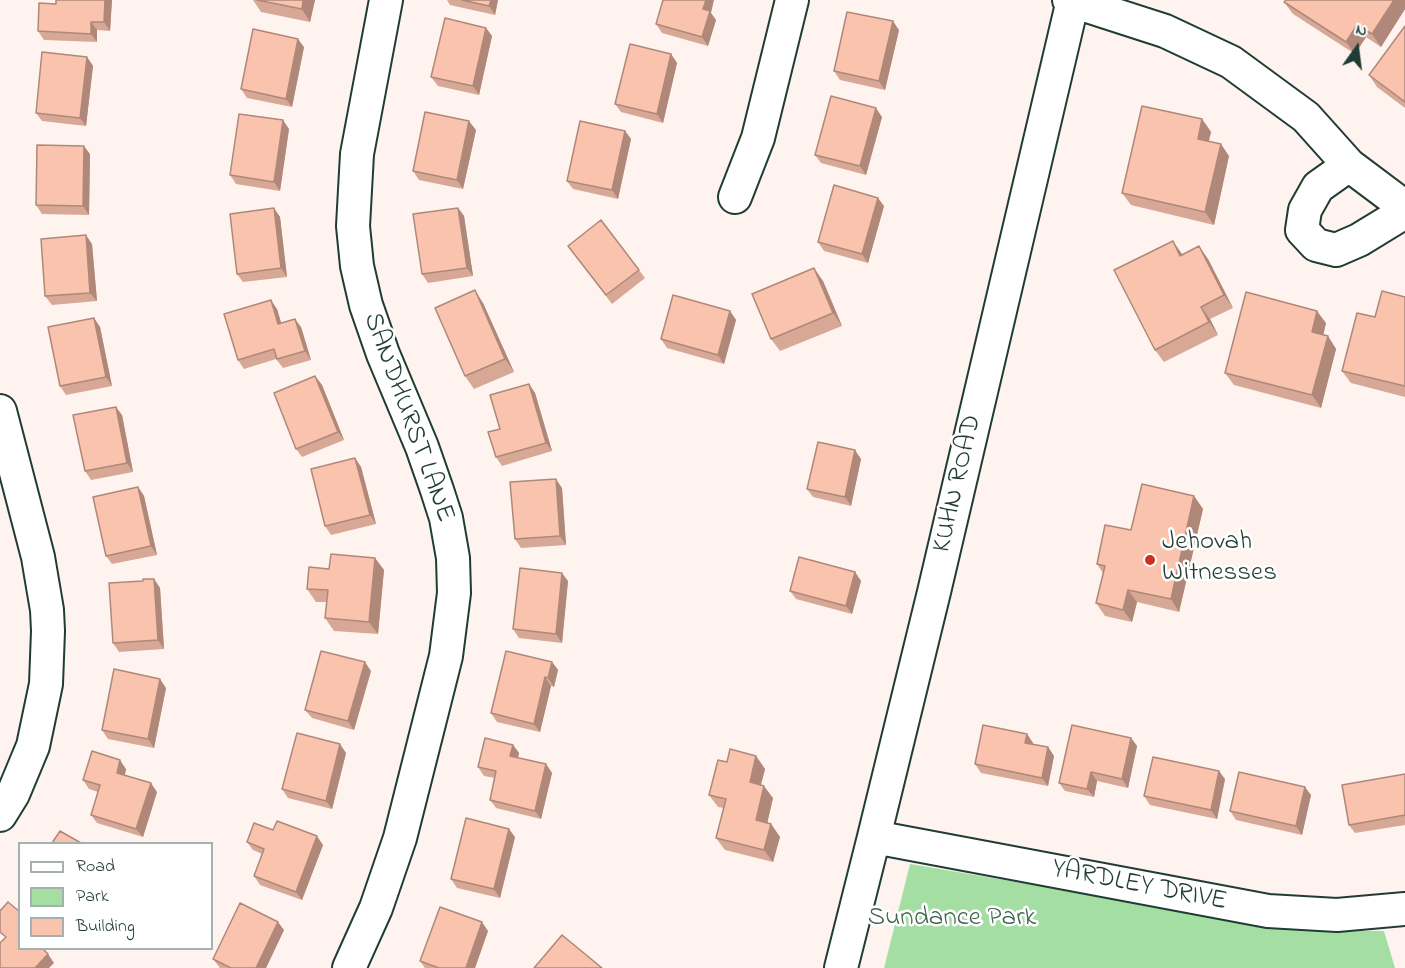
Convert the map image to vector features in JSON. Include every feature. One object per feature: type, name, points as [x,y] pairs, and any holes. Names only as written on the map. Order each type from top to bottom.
[{"type":"street","name":"SANDHURST LANE","points":[[349,968],[376,908],[400,838],[446,656],[454,593],[453,558],[446,518],[422,447],[383,354],[366,305],[357,266],[353,226],[357,154],[386,0]]},
{"type":"street","points":[[735,197],[758,138],[792,0]]},
{"type":"street","points":[[1072,0],[1165,31],[1231,62],[1306,117],[1349,165],[1405,207]]},
{"type":"street","name":"KUHN ROAD","points":[[841,968],[936,580],[1072,0]]},
{"type":"street","points":[[1349,165],[1318,187],[1305,210],[1302,230],[1316,245],[1336,250],[1359,240],[1405,212]]},
{"type":"street","points":[[0,411],[38,557],[47,610],[48,631],[46,684],[33,746],[13,794],[0,815]]},
{"type":"street","name":"YARDLEY DRIVE","points":[[874,837],[1268,911],[1336,915],[1405,909]]},
{"type":"green space","name":"Sundance Park","points":[[910,864],[1300,930],[1384,931],[1395,968],[884,968]]},
{"type":"building","points":[[56,0],[105,0],[104,22],[91,22],[91,34],[38,31],[39,3],[56,4]]},
{"type":"building","points":[[257,0],[303,0],[302,9]]},
{"type":"building","points":[[462,0],[491,0],[489,6]]},
{"type":"building","points":[[663,0],[706,0],[703,9],[710,11],[702,37],[656,24]]},
{"type":"building","points":[[1286,0],[1394,0],[1372,34],[1357,25],[1346,42],[1284,2]]},
{"type":"building","points":[[847,12],[893,21],[879,81],[834,71]]},
{"type":"building","points":[[445,18],[486,28],[473,86],[431,77]]},
{"type":"building","points":[[1405,26],[1405,102],[1369,75]]},
{"type":"building","points":[[253,29],[298,39],[286,99],[241,89]]},
{"type":"building","points":[[630,44],[671,54],[657,114],[615,104]]},
{"type":"building","points":[[42,52],[87,57],[80,118],[36,113]]},
{"type":"building","points":[[831,96],[876,108],[860,166],[815,155]]},
{"type":"building","points":[[1142,106],[1202,119],[1198,139],[1221,144],[1205,212],[1122,193]]},
{"type":"building","points":[[425,112],[469,121],[457,180],[413,171]]},
{"type":"building","points":[[239,114],[283,120],[274,182],[230,175]]},
{"type":"building","points":[[580,121],[625,131],[612,190],[567,181]]},
{"type":"building","points":[[37,145],[84,146],[83,206],[36,205]]},
{"type":"building","points":[[834,185],[878,198],[862,254],[818,242]]},
{"type":"building","points":[[274,208],[281,268],[237,274],[230,214]]},
{"type":"building","points":[[458,208],[467,268],[422,274],[413,214]]},
{"type":"building","points":[[601,220],[639,270],[606,295],[568,246]]},
{"type":"building","points":[[86,235],[90,293],[45,296],[41,239]]},
{"type":"building","points":[[1173,241],[1180,256],[1199,246],[1224,295],[1201,307],[1209,322],[1155,350],[1114,270]]},
{"type":"building","points":[[814,268],[833,313],[771,339],[752,294]]},
{"type":"building","points":[[475,290],[505,359],[465,376],[435,308]]},
{"type":"building","points":[[1382,291],[1405,297],[1405,386],[1342,371],[1357,313],[1375,317]]},
{"type":"building","points":[[1246,292],[1317,311],[1312,332],[1328,336],[1312,395],[1225,373]]},
{"type":"building","points":[[673,295],[730,311],[718,355],[661,339]]},
{"type":"building","points":[[271,300],[278,324],[295,319],[305,351],[277,359],[274,349],[238,360],[224,314]]},
{"type":"building","points":[[94,318],[106,377],[60,386],[48,327]]},
{"type":"building","points":[[315,376],[338,432],[296,449],[274,393]]},
{"type":"building","points":[[529,384],[546,443],[496,457],[488,432],[500,429],[490,395]]},
{"type":"building","points":[[116,407],[127,463],[85,471],[73,415]]},
{"type":"building","points":[[818,442],[855,450],[845,497],[807,489]]},
{"type":"building","points":[[355,458],[370,515],[325,526],[311,469]]},
{"type":"building","points":[[556,479],[560,536],[515,539],[510,482]]},
{"type":"building","name":"Jehovah Witnesses","points":[[1142,484],[1194,496],[1171,599],[1128,590],[1123,610],[1096,603],[1105,566],[1097,564],[1105,525],[1131,530]]},
{"type":"building","points":[[138,487],[151,546],[106,556],[93,497]]},
{"type":"building","points":[[331,554],[375,558],[369,622],[325,618],[328,590],[307,589],[309,567],[329,569]]},
{"type":"building","points":[[799,557],[855,572],[846,606],[790,591]]},
{"type":"building","points":[[520,568],[562,573],[556,634],[513,629]]},
{"type":"building","points":[[143,579],[154,579],[158,640],[113,643],[109,583],[143,581]]},
{"type":"building","points":[[321,651],[365,662],[348,721],[305,710]]},
{"type":"building","points":[[506,651],[552,662],[548,678],[545,677],[534,724],[491,713]]},
{"type":"building","points":[[114,669],[160,679],[148,739],[102,730]]},
{"type":"building","points":[[983,725],[1027,734],[1025,743],[1048,747],[1042,778],[975,764]]},
{"type":"building","points":[[1072,725],[1131,738],[1122,779],[1091,772],[1087,789],[1059,783]]},
{"type":"building","points":[[297,733],[340,744],[326,801],[282,789]]},
{"type":"building","points":[[485,738],[513,745],[510,756],[546,764],[535,811],[490,800],[496,771],[478,767]]},
{"type":"building","points":[[730,749],[756,756],[750,782],[764,786],[756,820],[771,824],[764,850],[716,838],[726,799],[709,795],[718,760],[727,762]]},
{"type":"building","points":[[92,751],[120,760],[117,773],[151,783],[136,829],[91,815],[100,785],[83,780]]},
{"type":"building","points":[[1153,757],[1219,771],[1211,810],[1144,796]]},
{"type":"building","points":[[1239,772],[1305,787],[1296,826],[1230,811]]},
{"type":"building","points":[[1405,774],[1405,815],[1349,825],[1342,785]]},
{"type":"building","points":[[466,818],[509,829],[494,889],[451,879]]},
{"type":"building","points":[[277,821],[317,836],[296,892],[254,876],[264,849],[247,842],[254,823],[273,830]]},
{"type":"building","points":[[60,831],[79,842],[53,842]]},
{"type":"building","points":[[8,902],[18,910],[18,950],[44,950],[48,954],[35,968],[0,968],[0,943],[6,937],[0,932],[0,911]]},
{"type":"building","points":[[240,903],[278,922],[256,968],[231,968],[213,959]]},
{"type":"building","points":[[440,907],[482,922],[466,968],[439,968],[420,961]]},
{"type":"building","points":[[562,935],[602,968],[534,968]]},
{"type":"place","name":"Jehovah Witnesses","points":[[1150,560]]}]
